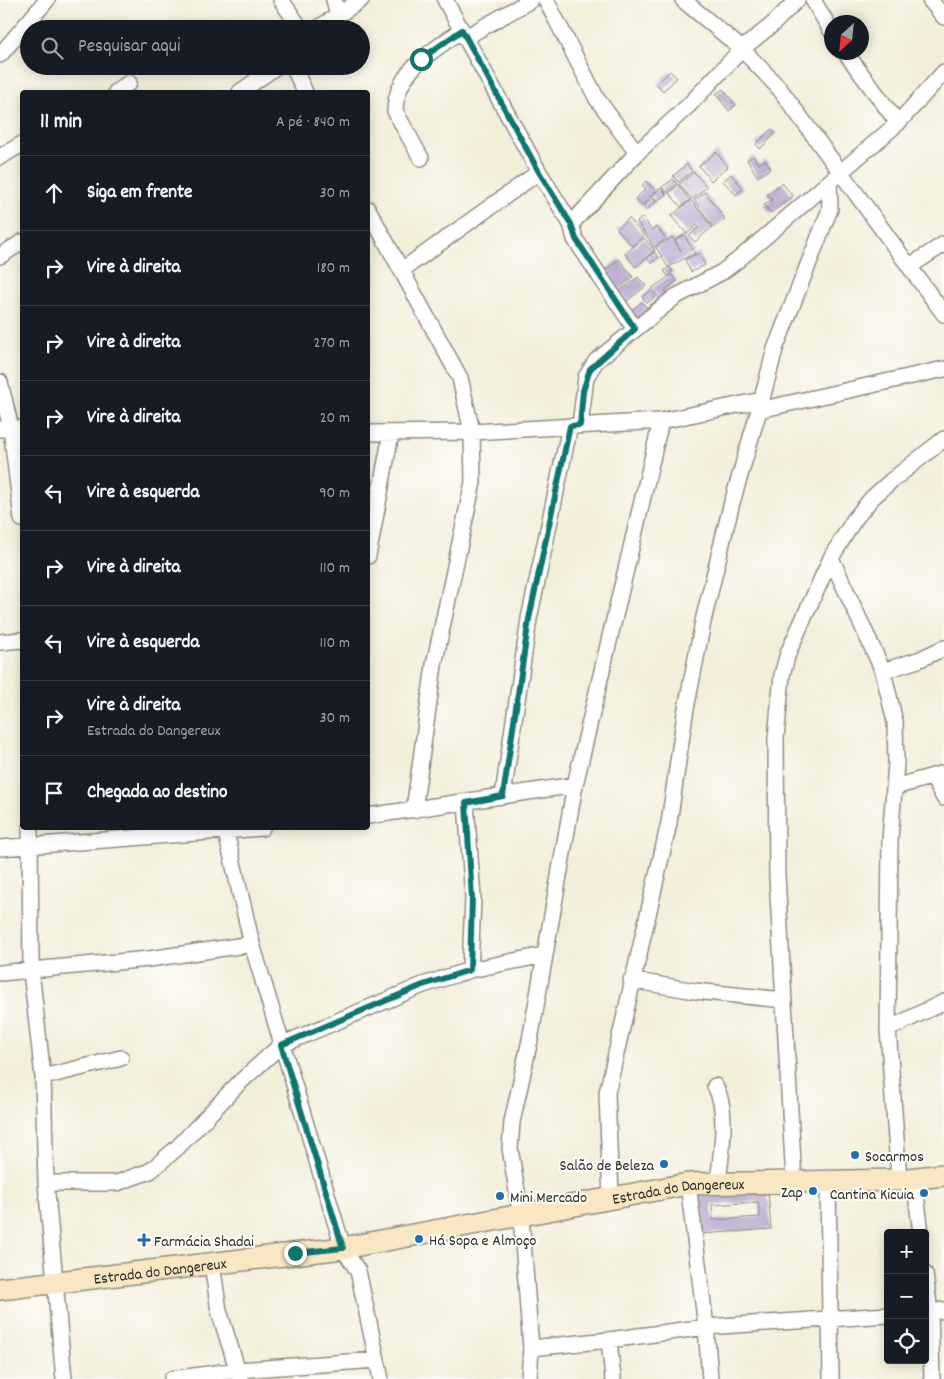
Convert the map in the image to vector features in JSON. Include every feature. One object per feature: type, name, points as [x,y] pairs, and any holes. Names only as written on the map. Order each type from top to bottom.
[{"type":"main road","name":"Estrada do Dangereux","points":[[0,1289],[343,1248],[688,1184],[907,1179],[944,1175]]},
{"type":"street","points":[[30,20],[47,0]]},
{"type":"street","points":[[281,0],[295,20]]},
{"type":"street","points":[[334,0],[338,16]]},
{"type":"street","points":[[332,20],[361,0]]},
{"type":"street","points":[[445,0],[539,172],[571,224],[576,239],[635,329]]},
{"type":"street","points":[[422,158],[394,111],[398,91],[411,68],[464,34],[531,0]]},
{"type":"street","points":[[546,0],[597,99],[637,153]]},
{"type":"street","points":[[683,0],[742,49],[780,88],[835,178],[910,266],[944,314]]},
{"type":"street","points":[[571,224],[637,153],[694,101],[742,49],[773,24],[797,0]]},
{"type":"street","points":[[812,0],[824,19]]},
{"type":"street","points":[[930,0],[944,17]]},
{"type":"street","points":[[0,55],[20,32]]},
{"type":"street","points":[[851,60],[898,123]]},
{"type":"street","points":[[503,796],[529,619],[583,391],[590,369],[675,297],[722,272],[738,260],[898,123],[944,72]]},
{"type":"street","points":[[243,90],[264,75]]},
{"type":"street","points":[[297,75],[304,90]]},
{"type":"street","points":[[119,90],[129,83]]},
{"type":"street","points":[[0,157],[20,145]]},
{"type":"street","points":[[402,270],[539,172]]},
{"type":"street","points":[[611,1199],[606,1104],[631,980],[669,823],[685,714],[704,616],[731,506],[780,336],[830,209],[835,178]]},
{"type":"street","points":[[370,213],[460,378],[472,432],[473,482],[434,665],[414,810]]},
{"type":"street","points":[[0,256],[20,243]]},
{"type":"street","points":[[910,266],[944,244]]},
{"type":"street","points":[[370,433],[472,432],[661,421],[760,405],[944,369]]},
{"type":"street","points":[[0,382],[11,428],[20,502]]},
{"type":"street","points":[[529,1379],[531,1348],[520,1216],[510,1136],[575,785],[661,421]]},
{"type":"street","points":[[370,545],[391,434]]},
{"type":"street","points":[[794,1182],[777,876],[778,707],[782,675],[788,653],[831,558],[854,520],[872,498],[944,439]]},
{"type":"street","points":[[831,558],[883,671],[895,722],[895,787],[890,840],[888,1029],[907,1179],[919,1229]]},
{"type":"street","points":[[0,642],[20,640]]},
{"type":"street","points":[[883,671],[918,660],[944,648]]},
{"type":"street","points":[[895,787],[939,776],[944,798]]},
{"type":"street","points":[[370,816],[466,803],[575,785]]},
{"type":"street","points":[[466,803],[472,898],[470,970]]},
{"type":"street","points":[[30,830],[31,971],[43,1077],[46,1183],[64,1379]]},
{"type":"street","points":[[0,848],[30,847],[214,830]]},
{"type":"street","points":[[225,830],[252,944],[281,1045],[343,1248],[358,1271],[381,1379]]},
{"type":"street","points":[[0,973],[149,959],[252,944]]},
{"type":"street","points":[[46,1183],[117,1183],[150,1171],[177,1148],[238,1084],[281,1045],[423,985],[470,970],[544,955]]},
{"type":"street","points":[[631,980],[694,992],[784,1000]]},
{"type":"street","points":[[888,1029],[944,1002]]},
{"type":"street","points":[[43,1077],[122,1058]]},
{"type":"street","points":[[715,1086],[721,1096],[722,1129],[718,1182]]},
{"type":"street","points":[[828,1181],[831,1379]]},
{"type":"street","points":[[688,1184],[706,1327],[710,1379]]},
{"type":"street","points":[[212,1264],[219,1311],[239,1375]]},
{"type":"street","points":[[929,1293],[933,1312],[932,1379]]},
{"type":"street","points":[[531,1348],[706,1327],[884,1315]]},
{"type":"street","points":[[610,1340],[613,1379]]},
{"type":"street","points":[[172,1379],[239,1375],[377,1360]]},
{"type":"building","points":[[670,71],[677,78],[663,91],[657,84]]},
{"type":"building","points":[[723,89],[736,105],[729,111],[716,94]]},
{"type":"building","points":[[771,129],[776,133],[760,149],[756,144]]},
{"type":"building","points":[[716,152],[728,167],[711,181],[699,166]]},
{"type":"building","points":[[753,156],[759,164],[765,160],[771,168],[758,177],[747,160]]},
{"type":"building","points":[[687,164],[692,171],[679,182],[673,176]]},
{"type":"building","points":[[694,172],[707,187],[692,199],[679,184]]},
{"type":"building","points":[[731,174],[743,188],[736,195],[723,181]]},
{"type":"building","points":[[673,179],[677,184],[666,193],[662,187]]},
{"type":"building","points":[[646,181],[656,191],[642,206],[635,199],[646,189],[642,185]]},
{"type":"building","points":[[782,183],[793,196],[771,213],[764,205],[772,200],[767,194]]},
{"type":"building","points":[[678,185],[690,200],[681,207],[669,193]]},
{"type":"building","points":[[661,188],[666,194],[657,201],[652,195]]},
{"type":"building","points":[[705,192],[725,219],[714,227],[694,200]]},
{"type":"building","points":[[653,198],[656,202],[646,210],[643,206]]},
{"type":"building","points":[[691,200],[712,227],[695,242],[689,236],[699,227],[697,225],[687,234],[671,216]]},
{"type":"building","points":[[643,217],[651,230],[657,227],[666,239],[654,247],[637,222]]},
{"type":"building","points":[[629,218],[644,236],[632,246],[617,229]]},
{"type":"building","points":[[684,235],[695,253],[668,267],[656,247],[672,237],[681,251],[675,240]]},
{"type":"building","points":[[644,238],[655,250],[636,267],[625,254]]},
{"type":"building","points":[[654,252],[659,257],[651,263],[647,258]]},
{"type":"building","points":[[699,253],[705,265],[691,272],[685,260]]},
{"type":"building","points":[[619,259],[633,277],[618,289],[604,271]]},
{"type":"building","points":[[669,267],[673,272],[668,276],[664,271]]},
{"type":"building","points":[[672,275],[677,281],[665,291],[668,295],[661,300],[652,288]]},
{"type":"building","points":[[638,277],[646,286],[627,301],[619,291]]},
{"type":"building","points":[[651,290],[656,297],[647,303],[642,297]]},
{"type":"building","points":[[657,300],[662,306],[638,325],[628,313],[642,302],[647,308]]},
{"type":"building","points":[[768,1190],[771,1229],[702,1234],[697,1195]],"holes":[[[758,1202],[760,1217],[713,1220],[712,1205]]]},
{"type":"place","name":"Socarmos","points":[[855,1155]]},
{"type":"place","name":"Salão de Beleza","points":[[664,1164]]},
{"type":"place","name":"Zap","points":[[813,1191]]},
{"type":"place","name":"Cantina Kicuia","points":[[924,1193]]},
{"type":"place","name":"Mini Mercado","points":[[500,1196]]},
{"type":"place","name":"Há Sopa e Almoço","points":[[419,1239]]},
{"type":"place","name":"Farmácia Shadai","points":[[144,1240]]},
{"type":"route","points":[[295,1253],[343,1248],[281,1045],[423,985],[470,970],[472,881],[466,803],[503,796],[529,619],[570,426],[580,425],[583,391],[590,369],[596,361],[635,329],[571,231],[571,224],[539,172],[462,30],[421,59]]}]
